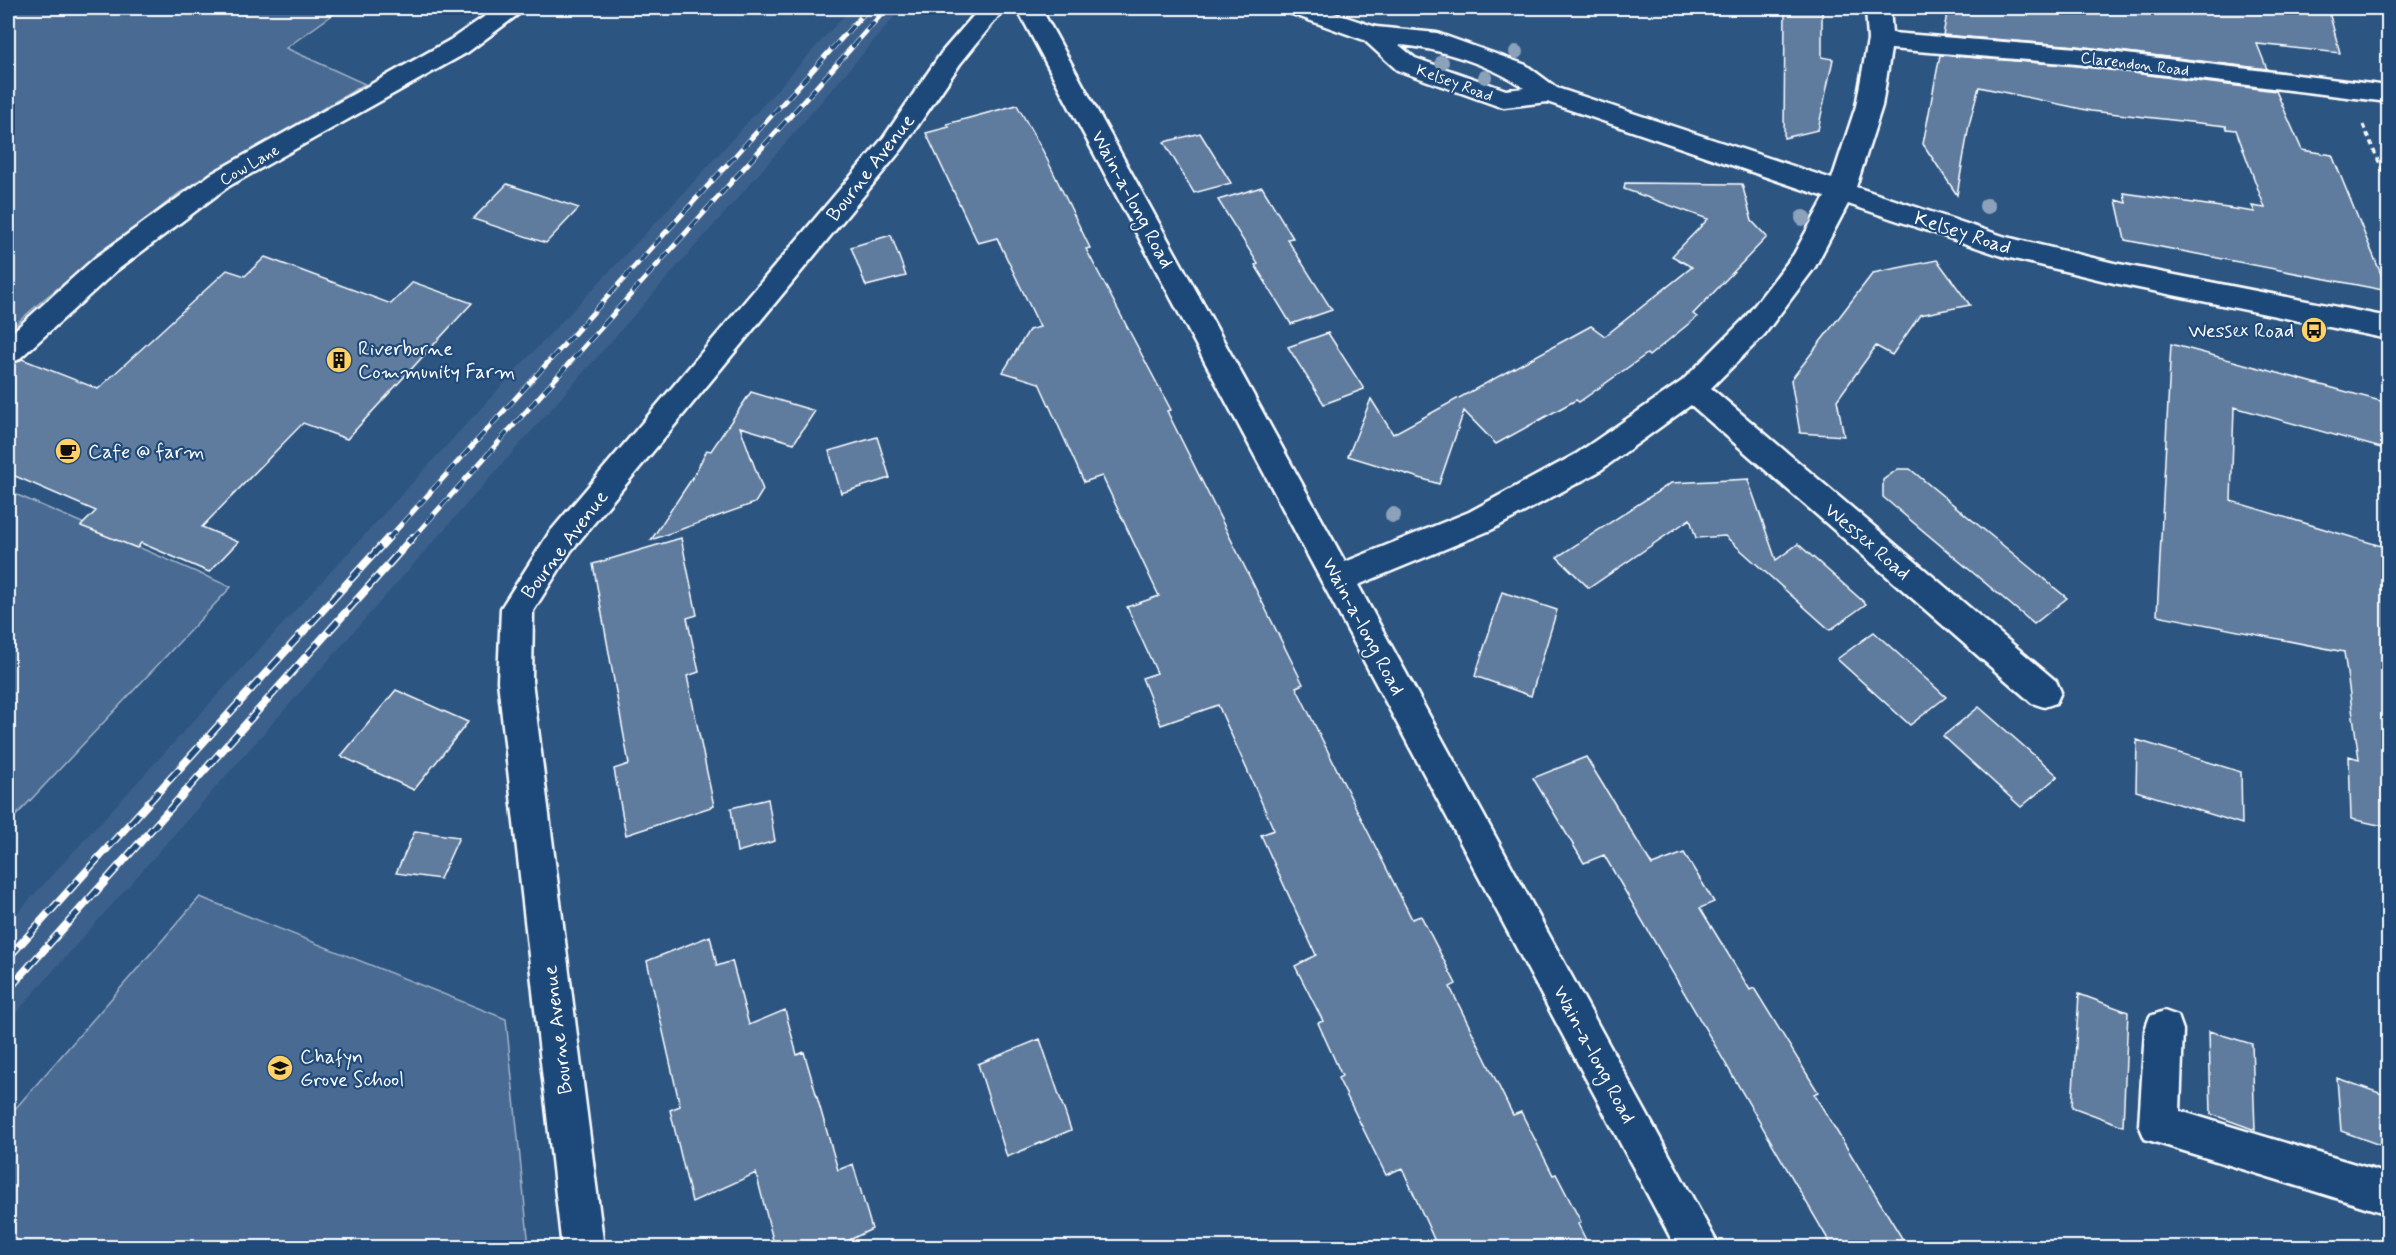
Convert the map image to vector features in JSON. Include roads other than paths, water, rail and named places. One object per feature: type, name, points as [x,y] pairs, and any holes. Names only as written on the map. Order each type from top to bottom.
[{"type":"street","name":"Cow Lane","points":[[8,352],[106,264],[220,180],[459,46],[513,8]]},
{"type":"street","name":"Bourne Avenue","points":[[583,1248],[515,681],[517,608],[560,542],[893,143],[951,58],[993,8]]},
{"type":"street","name":"Kelsey Road","points":[[1297,8],[1373,35],[1406,64],[1504,99],[1548,94],[2002,246],[2114,273],[2388,328]]},
{"type":"street","points":[[1339,579],[1490,516],[1587,463],[1692,389],[1754,327],[1805,260],[1841,192],[1869,106],[1880,40],[1878,8]]},
{"type":"street","name":"Wain-a-long Road","points":[[1032,9],[1699,1248]]},
{"type":"street","name":"Clarendon Road","points":[[1880,40],[2077,56],[2388,94]]},
{"type":"street","name":"Wessex Road","points":[[1692,389],[2044,693]]},
{"type":"street","points":[[2164,1030],[2159,1125],[2388,1194]]},
{"type":"railway","points":[[388,539],[869,8]]},
{"type":"railway","points":[[412,539],[887,8]]},
{"type":"railway","points":[[8,958],[389,537]]},
{"type":"railway","points":[[8,990],[413,537]]},
{"type":"place","name":"Wessex Road","points":[[2314,330]]},
{"type":"place","name":"Riverborne Community Farm","points":[[339,360]]},
{"type":"place","name":"Cafe @ farm","points":[[68,451]]},
{"type":"place","name":"Chafyn Grove School","points":[[280,1068]]}]
